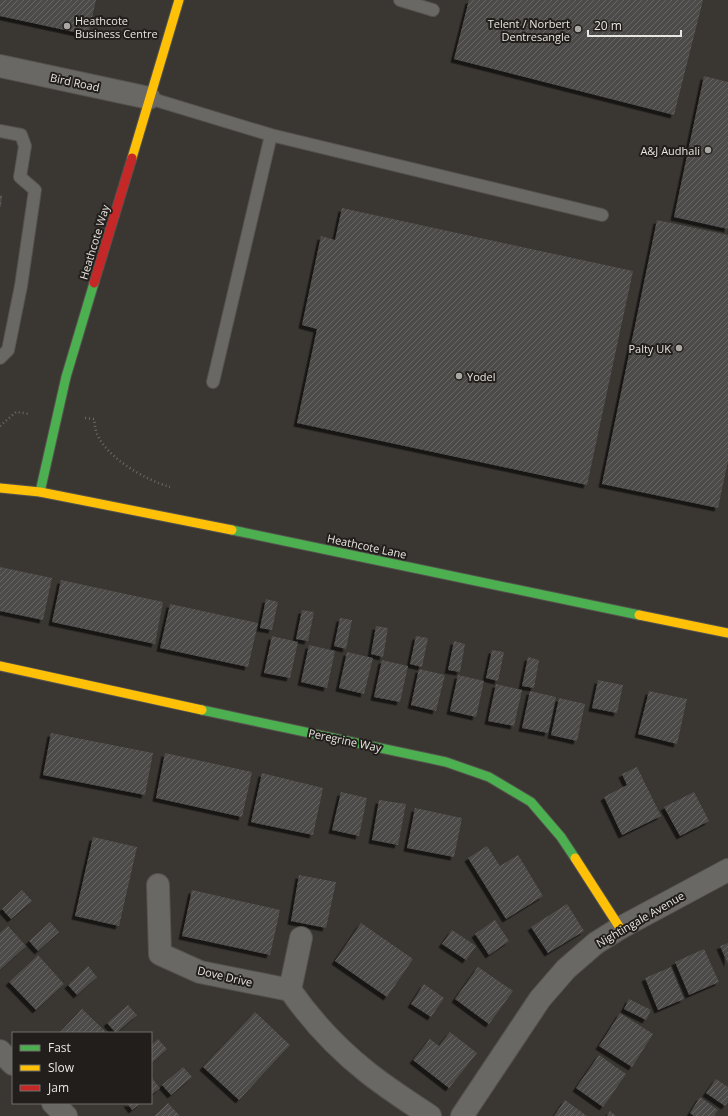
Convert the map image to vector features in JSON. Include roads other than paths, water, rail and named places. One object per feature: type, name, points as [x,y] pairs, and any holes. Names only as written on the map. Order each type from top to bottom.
[{"type":"street","name":"Heathcote Way","points":[[40,492],[66,377],[179,0]]},
{"type":"street","name":"Bird Road","points":[[0,66],[149,98]]},
{"type":"street","name":"Heathcote Lane","points":[[0,488],[40,492],[177,518],[561,600],[728,633]]},
{"type":"street","name":"Peregrine Way","points":[[0,666],[446,762],[489,776],[531,802],[547,818],[620,928]]},
{"type":"street","name":"Nightingale Avenue","points":[[462,1116],[540,999],[572,964],[596,943],[620,928],[728,870]]},
{"type":"street","name":"Dove Drive","points":[[158,885],[160,954],[200,972],[290,990]]},
{"type":"street","points":[[301,938],[290,990],[305,1011],[368,1074],[430,1116]]},
{"type":"street","points":[[0,1051],[12,1063]]},
{"type":"street","points":[[54,1104],[66,1116]]},
{"type":"lane","points":[[400,0],[433,10]]},
{"type":"lane","points":[[149,98],[271,135],[602,215]]},
{"type":"lane","points":[[0,130],[20,135],[25,146],[20,177],[35,190],[21,286],[11,336],[8,350],[0,358]]},
{"type":"lane","points":[[213,382],[271,135]]},
{"type":"place","name":"Heathcote Business Centre","points":[[67,26]]},
{"type":"place","name":"Telent / Norbert Dentresangle","points":[[578,29]]},
{"type":"place","name":"A&J Audhali","points":[[708,150]]},
{"type":"place","name":"Palty UK","points":[[679,348]]},
{"type":"place","name":"Yodel","points":[[459,376]]}]
